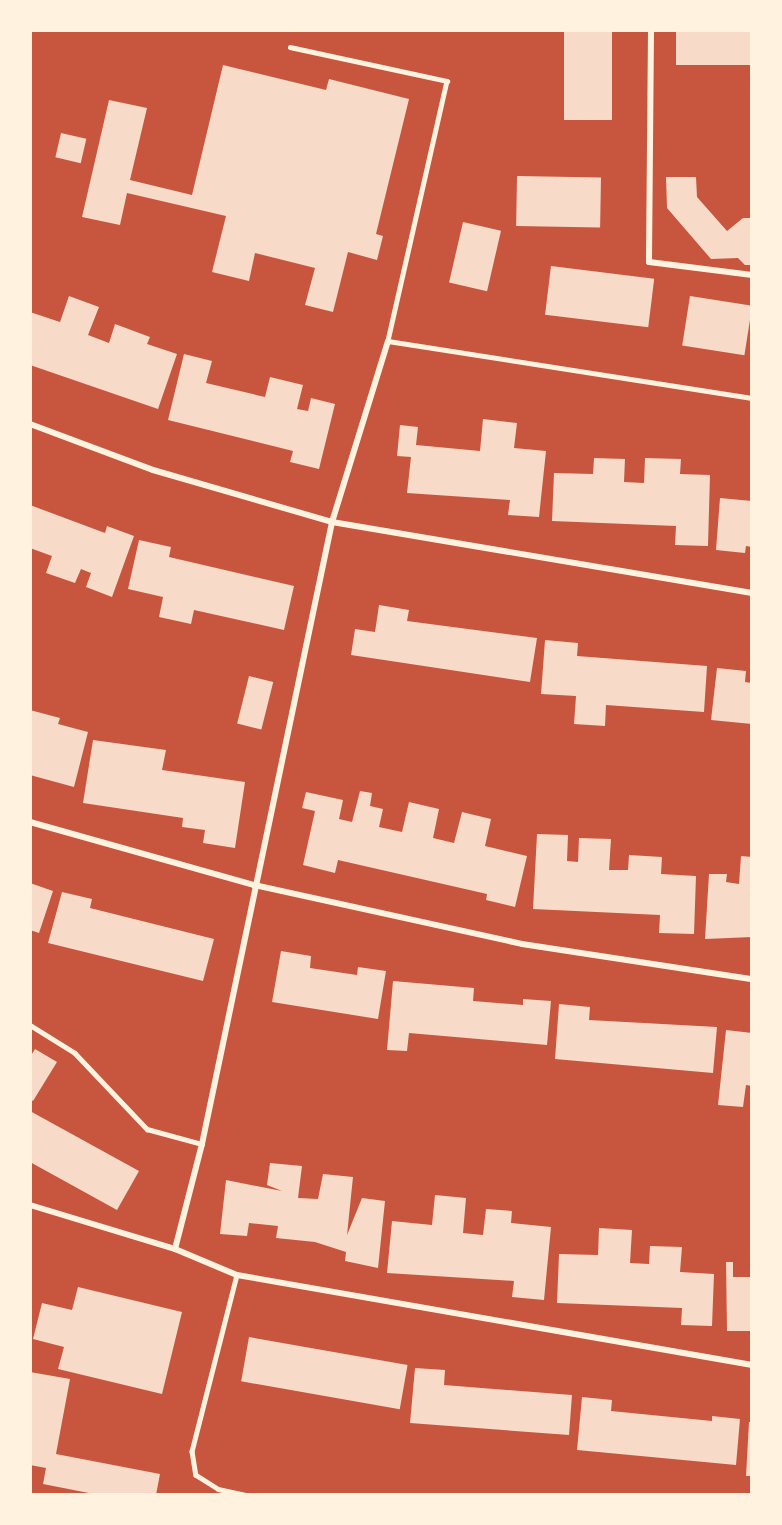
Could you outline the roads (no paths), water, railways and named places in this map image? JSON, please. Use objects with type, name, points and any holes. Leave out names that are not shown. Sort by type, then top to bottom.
[{"type":"street","points":[[651,30],[649,262],[752,274]]},
{"type":"street","points":[[175,1249],[202,1144],[254,885],[332,522],[388,341]]},
{"type":"street","points":[[30,424],[153,470],[332,522],[752,593]]},
{"type":"street","points":[[30,822],[254,885],[522,944],[752,979]]},
{"type":"street","points":[[30,1205],[175,1249],[237,1275],[752,1365]]},
{"type":"lane","points":[[290,47],[447,81],[388,341],[752,398]]},
{"type":"lane","points":[[30,1025],[75,1053],[147,1129],[202,1144]]},
{"type":"lane","points":[[237,1275],[192,1451],[196,1475],[218,1489],[246,1495]]}]
